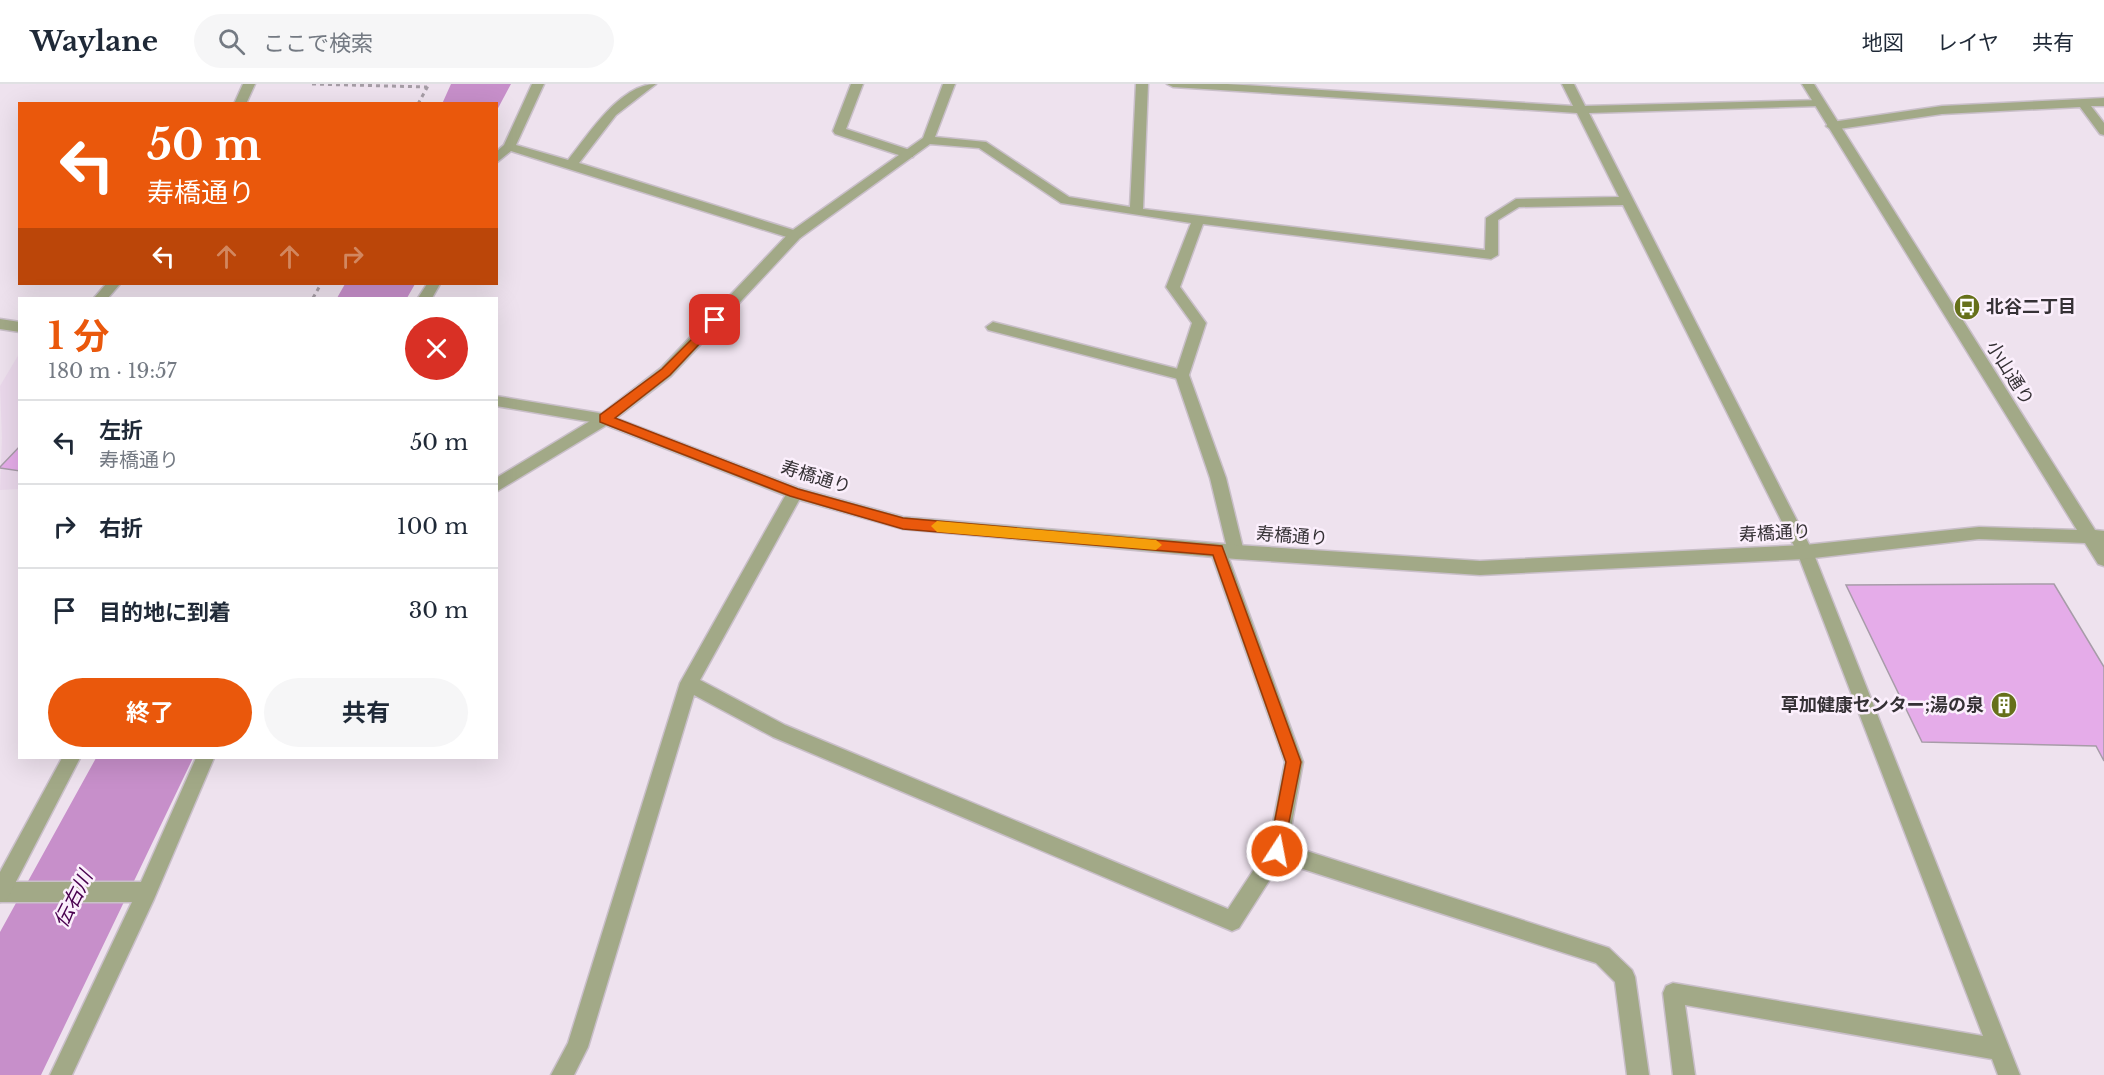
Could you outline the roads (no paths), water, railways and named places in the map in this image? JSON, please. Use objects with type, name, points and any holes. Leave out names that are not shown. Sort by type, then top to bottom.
[{"type":"street","points":[[241,102],[249,84]]},
{"type":"street","points":[[498,157],[510,147],[538,84]]},
{"type":"street","points":[[571,165],[612,112],[650,84]]},
{"type":"street","points":[[857,84],[839,131],[909,154]]},
{"type":"street","points":[[498,485],[605,419],[666,372],[795,235],[928,140],[949,84]]},
{"type":"street","points":[[1136,213],[1142,84]]},
{"type":"street","points":[[1173,84],[1582,110],[1818,102]]},
{"type":"street","points":[[1568,84],[1805,552],[2009,1075]]},
{"type":"street","name":"小山通り","points":[[1808,84],[1832,126],[2097,537],[2104,560]]},
{"type":"street","points":[[1832,126],[1942,110],[2104,102]]},
{"type":"street","points":[[2083,103],[2104,131]]},
{"type":"street","points":[[928,140],[982,145],[1065,200],[1136,213],[1491,255],[1492,218],[1516,203],[1626,201]]},
{"type":"street","points":[[510,147],[795,235]]},
{"type":"street","points":[[689,683],[779,731],[1232,921],[1277,851],[1294,762],[1227,551],[1218,478],[1182,375],[1199,323],[1173,287],[1199,219]]},
{"type":"street","points":[[102,297],[112,285]]},
{"type":"street","points":[[0,324],[18,327]]},
{"type":"street","points":[[993,327],[1182,375]]},
{"type":"street","name":"寿橋通り","points":[[498,401],[605,419],[795,493],[903,523],[1227,551],[1480,568],[1805,552],[1979,533],[2097,537]]},
{"type":"street","points":[[562,1075],[577,1047],[689,683],[795,493]]},
{"type":"street","points":[[70,759],[0,892],[137,893]]},
{"type":"street","points":[[61,1075],[137,893],[204,759]]},
{"type":"street","points":[[1277,851],[1602,955],[1625,976],[1638,1075]]},
{"type":"street","points":[[1684,1075],[1673,993],[1998,1049]]},
{"type":"waterway","name":"伝右川","points":[[473,102],[481,84]]},
{"type":"waterway","name":"伝右川","points":[[373,297],[379,285]]},
{"type":"waterway","name":"伝右川","points":[[0,1041],[145,759]]},
{"type":"place","name":"北谷二丁目","points":[[1967,307]]},
{"type":"place","name":"草加健康センター;湯の泉","points":[[2004,705]]}]
